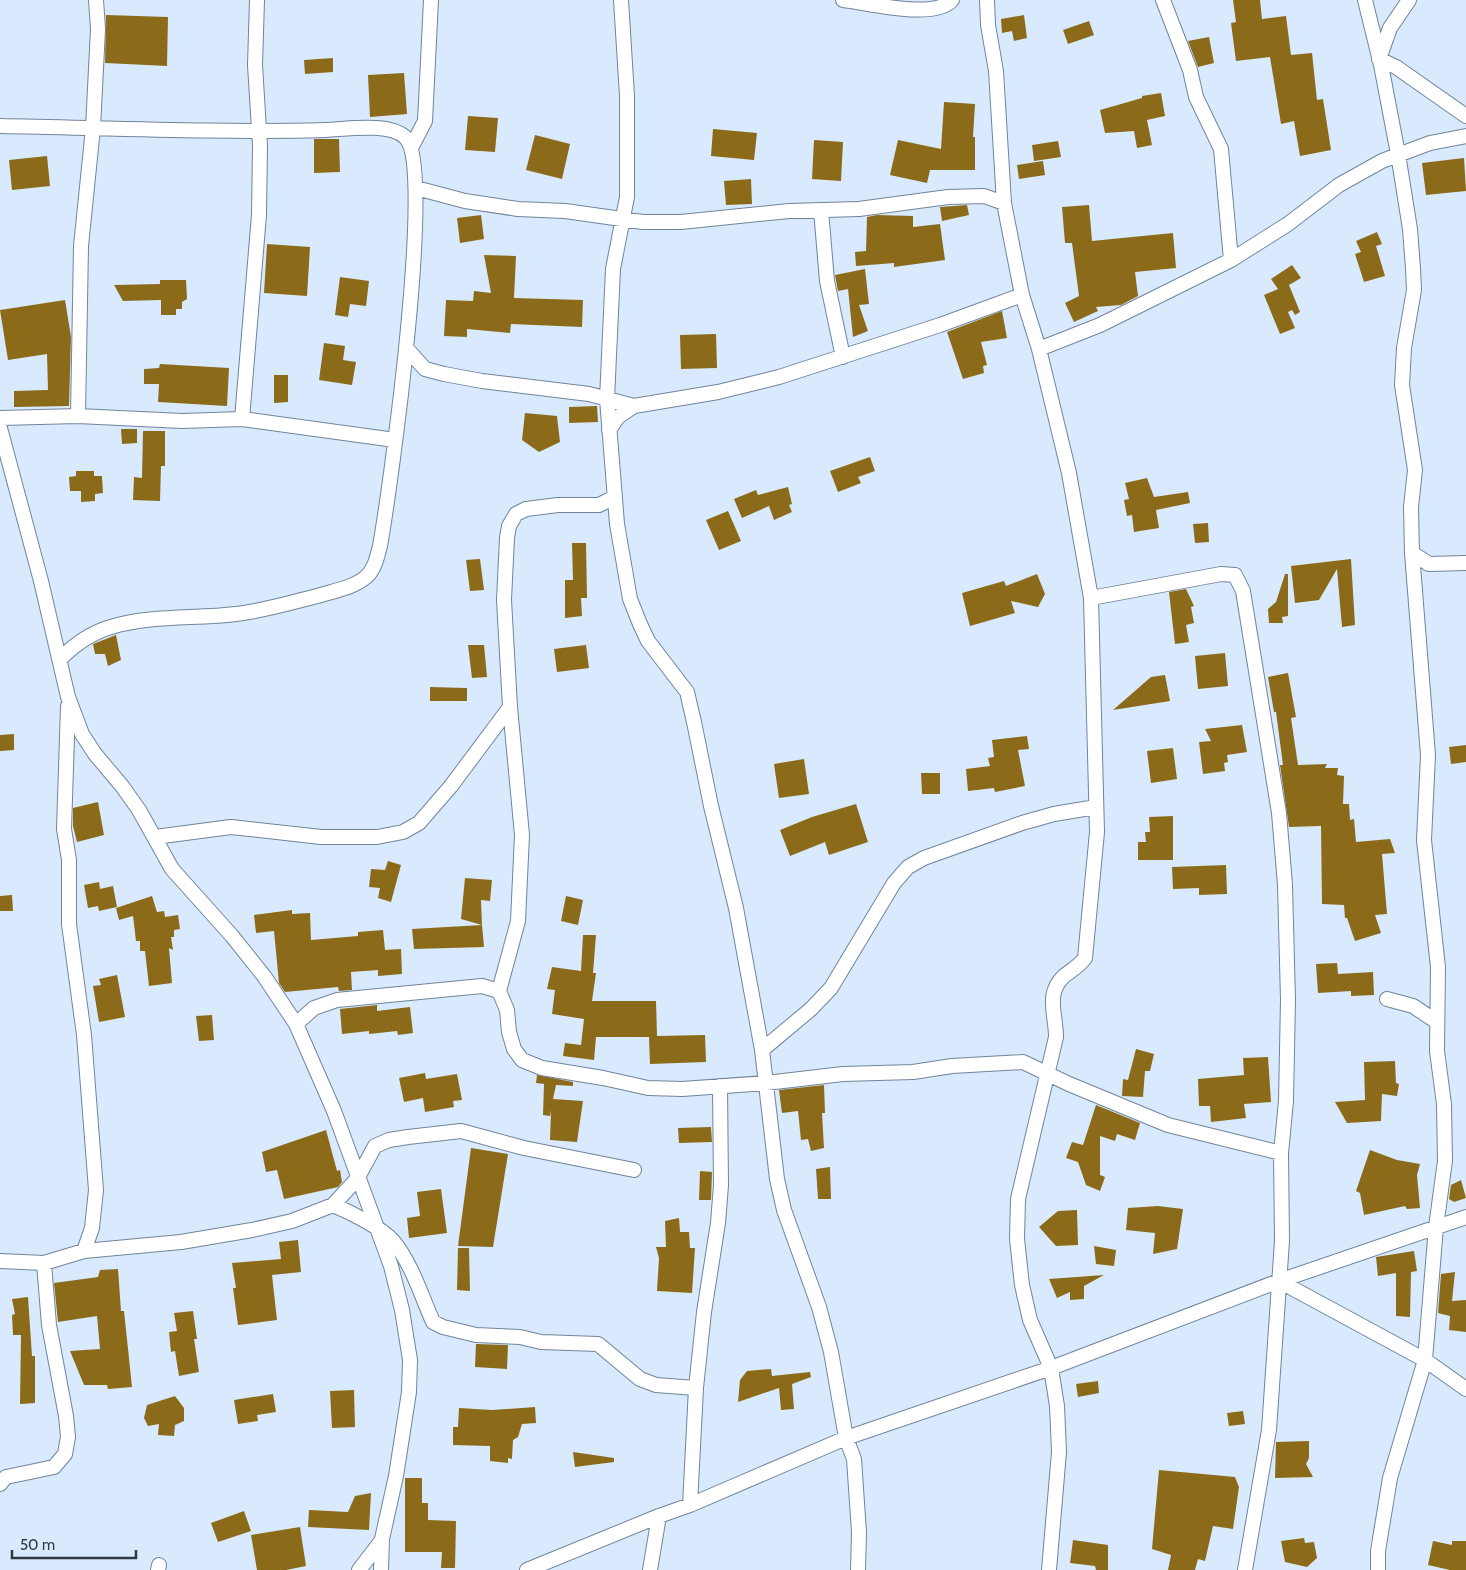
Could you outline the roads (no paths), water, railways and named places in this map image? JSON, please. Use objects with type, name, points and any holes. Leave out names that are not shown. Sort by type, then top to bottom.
[{"type":"street","points":[[78,416],[81,246],[93,128],[98,29],[96,0]]},
{"type":"street","points":[[242,419],[259,215],[255,65],[257,0]]},
{"type":"street","points":[[412,146],[425,121],[431,0]]},
{"type":"street","points":[[622,0],[627,96],[628,187],[626,208],[613,269],[607,399],[615,497],[630,599],[648,641],[686,692],[690,707],[711,806],[736,908],[762,1050],[777,1179],[784,1210],[819,1307],[831,1352],[846,1438],[854,1459],[859,1532],[858,1570]]},
{"type":"street","points":[[843,0],[929,10],[945,7],[952,0]]},
{"type":"street","points":[[987,0],[988,25],[996,71],[1004,203],[1022,295],[1039,350],[1069,473],[1091,598],[1097,832],[1085,958],[1079,967],[1065,976],[1053,989],[1052,1001],[1056,1018],[1056,1037],[1046,1073],[1018,1199],[1018,1239],[1022,1285],[1030,1320],[1051,1368],[1057,1406],[1059,1452],[1049,1570]]},
{"type":"street","points":[[1163,0],[1190,70],[1196,97],[1222,150],[1231,260]]},
{"type":"street","points":[[1365,0],[1398,154],[1410,229],[1414,290],[1404,348],[1402,385],[1415,470],[1410,508],[1412,554],[1428,755],[1424,840],[1438,967],[1437,1022],[1445,1161],[1436,1227],[1425,1360],[1390,1478],[1378,1551],[1378,1570]]},
{"type":"street","points":[[1379,59],[1390,28],[1401,8],[1409,0]]},
{"type":"street","points":[[1379,59],[1396,66],[1466,116]]},
{"type":"street","points":[[0,126],[392,129],[405,136],[412,146],[416,188],[407,349],[387,507],[376,564],[368,576],[356,584],[287,604],[237,614],[136,621],[111,627],[92,634],[75,645],[60,659]]},
{"type":"street","points":[[1039,350],[1100,325],[1231,260],[1288,224],[1339,185],[1382,161],[1430,143],[1466,136]]},
{"type":"street","points":[[416,188],[465,200],[622,220],[681,222],[821,210],[859,209],[963,196],[984,196],[1004,203]]},
{"type":"street","points":[[821,210],[827,281],[843,357]]},
{"type":"street","points":[[407,349],[425,369],[444,374],[482,382],[562,390],[634,406],[718,392],[779,377],[843,357],[1022,295]]},
{"type":"street","points":[[609,430],[618,417],[634,406]]},
{"type":"street","points":[[0,418],[78,416],[135,421],[242,419],[395,440]]},
{"type":"street","points":[[0,428],[60,659],[68,697],[82,734],[95,754],[134,802],[172,869],[232,936],[264,976],[296,1024],[334,1112],[357,1179],[391,1266],[402,1310],[410,1360],[405,1424],[382,1539],[381,1570]]},
{"type":"street","points":[[615,497],[599,505],[558,505],[526,509],[516,514],[509,526],[504,600],[509,657],[510,707],[522,836],[518,921],[499,991],[507,1010],[509,1032],[514,1049],[522,1060],[542,1068],[648,1088],[766,1083],[843,1074],[913,1072],[1023,1062],[1168,1125],[1281,1153]]},
{"type":"street","points":[[1412,554],[1429,564],[1466,563]]},
{"type":"street","points":[[1091,598],[1221,574],[1235,575],[1243,591],[1279,813],[1285,885],[1287,1018],[1286,1101],[1281,1153],[1282,1242],[1269,1430],[1245,1570]]},
{"type":"street","points":[[68,697],[64,829],[70,867],[70,931],[84,1035],[96,1190],[92,1228],[84,1251]]},
{"type":"street","points":[[155,837],[230,828],[321,837],[377,837],[403,832],[419,823],[451,786],[493,733],[510,707]]},
{"type":"street","points":[[762,1050],[811,1009],[831,988],[894,882],[908,867],[924,858],[1022,823],[1054,814],[1096,808]]},
{"type":"street","points":[[296,1024],[314,1008],[337,1000],[482,986],[499,991]]},
{"type":"street","points":[[1387,999],[1414,1006],[1437,1022]]},
{"type":"street","points":[[690,1505],[696,1388],[704,1312],[718,1223],[721,1185],[720,1086]]},
{"type":"street","points":[[0,1261],[44,1263],[84,1251],[181,1242],[292,1221],[334,1205],[357,1179],[374,1146],[389,1140],[408,1136],[461,1132],[524,1148],[634,1170]]},
{"type":"street","points":[[334,1205],[354,1214],[392,1240],[402,1254],[433,1322],[476,1335],[598,1344],[640,1379],[656,1385],[696,1388]]},
{"type":"street","points":[[527,1570],[658,1516],[690,1505],[846,1438],[1051,1368],[1279,1281],[1466,1217]]},
{"type":"street","points":[[0,1484],[6,1477],[54,1467],[65,1454],[68,1437],[66,1416],[49,1325],[44,1263]]},
{"type":"street","points":[[1279,1281],[1425,1360],[1466,1389]]},
{"type":"street","points":[[650,1570],[658,1516]]},
{"type":"street","points":[[359,1570],[382,1539]]}]
